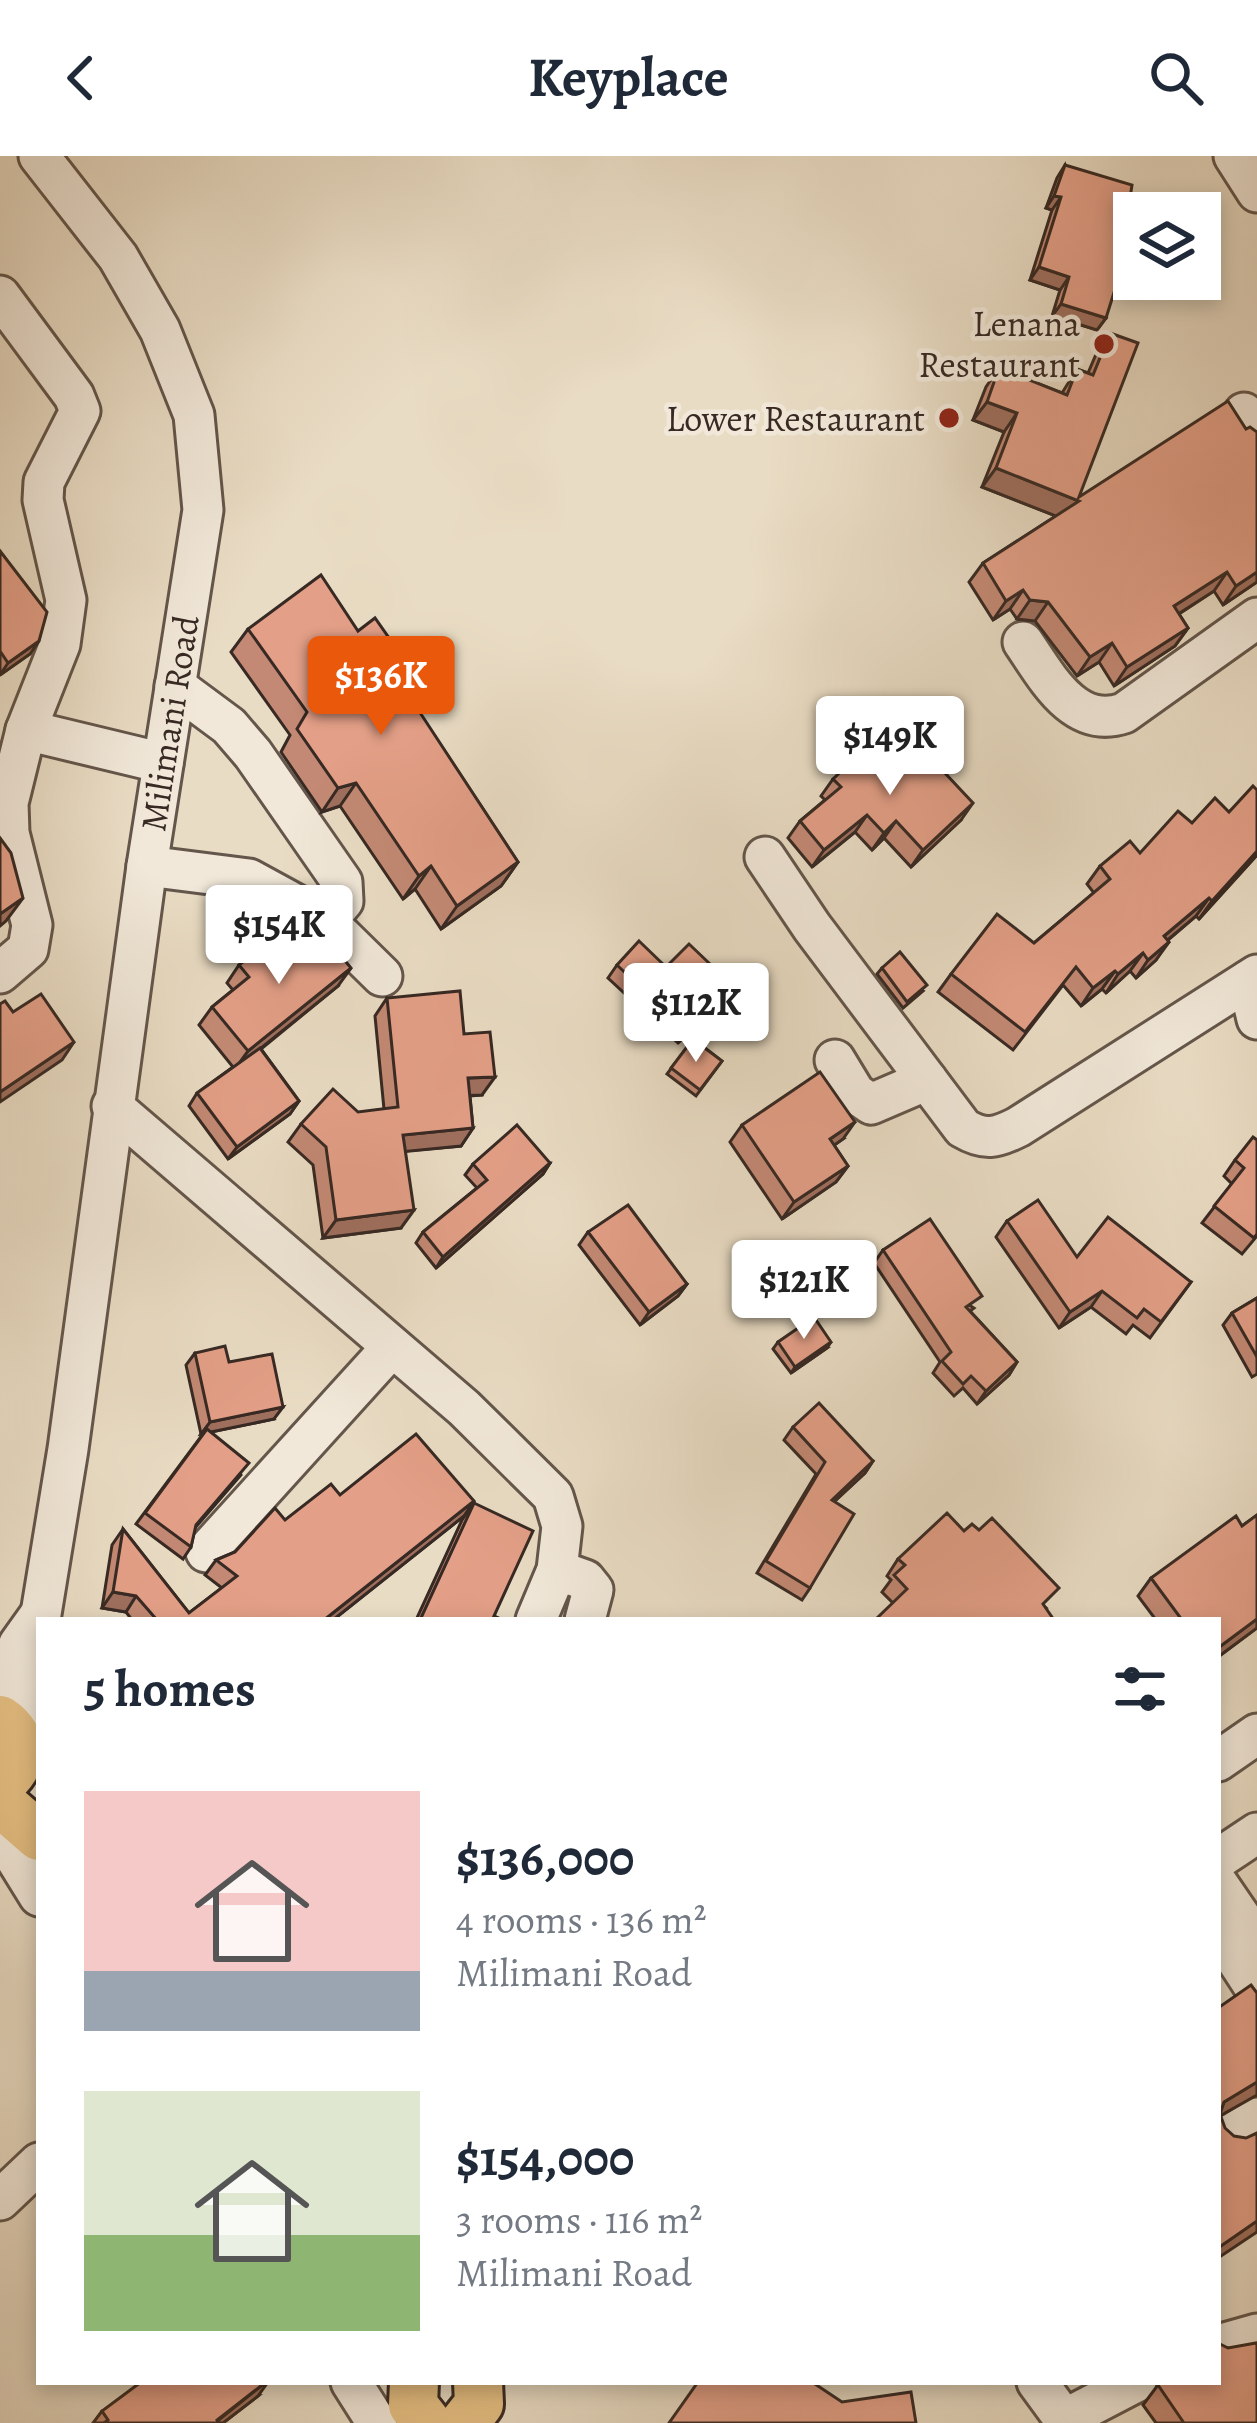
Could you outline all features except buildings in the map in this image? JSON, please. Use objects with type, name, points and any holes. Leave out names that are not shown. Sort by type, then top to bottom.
[{"type":"main road","points":[[0,1802],[36,1833]]},
{"type":"street","name":"Milimani Road","points":[[39,156],[118,257],[160,330],[194,415],[203,510],[40,1617]]},
{"type":"street","points":[[1234,156],[1257,192]]},
{"type":"street","points":[[0,296],[74,396],[80,412],[44,482],[43,500],[66,600],[60,644],[26,730],[8,803],[32,925],[28,950],[0,973]]},
{"type":"street","points":[[1023,642],[1061,696],[1091,716],[1108,718],[1124,713],[1257,618]]},
{"type":"street","points":[[175,686],[241,740],[342,882],[344,901],[326,921]]},
{"type":"street","points":[[26,730],[163,763]]},
{"type":"street","points":[[765,857],[812,928],[963,1128],[980,1138],[997,1137],[1254,992]]},
{"type":"street","points":[[147,866],[249,879],[326,921],[382,976]]},
{"type":"street","points":[[835,1060],[855,1093],[871,1104],[927,1080]]},
{"type":"street","points":[[112,1106],[464,1408],[553,1496],[562,1526],[557,1570],[537,1617]]},
{"type":"street","points":[[206,1552],[392,1347]]},
{"type":"street","points":[[557,1570],[585,1580],[593,1590],[586,1617]]},
{"type":"street","name":"Milimani Road","points":[[0,1687],[19,1644],[36,1623]]},
{"type":"street","points":[[15,1750],[36,1672]]},
{"type":"street","points":[[1221,1759],[1257,1734]]},
{"type":"street","points":[[0,1833],[36,1891]]},
{"type":"street","points":[[1227,1855],[1257,1942]]},
{"type":"street","points":[[1221,1935],[1257,1991]]},
{"type":"street","points":[[0,2200],[36,2166]]},
{"type":"street","points":[[1221,2344],[1257,2334]]},
{"type":"street","points":[[358,2385],[408,2405]]},
{"type":"street","points":[[1039,2385],[1066,2421],[1131,2385]]},
{"type":"place","name":"Lenana Restaurant","points":[[1104,344]]},
{"type":"place","name":"Lower Restaurant","points":[[949,418]]}]
